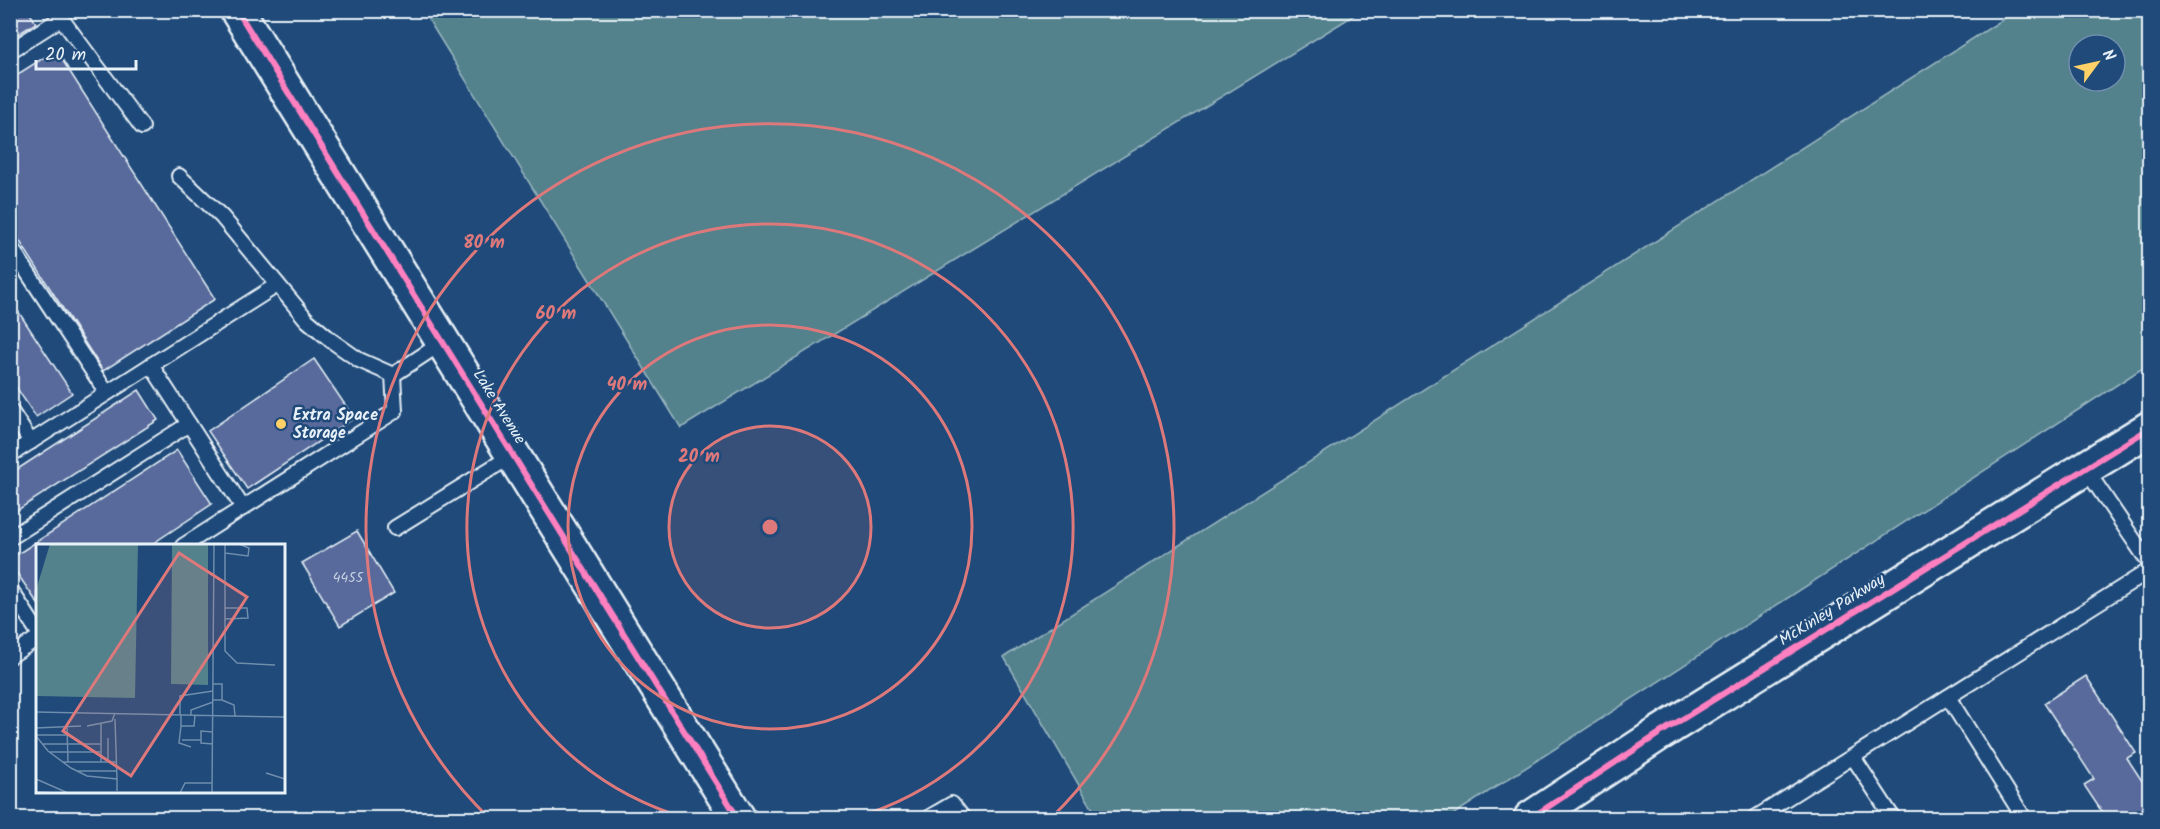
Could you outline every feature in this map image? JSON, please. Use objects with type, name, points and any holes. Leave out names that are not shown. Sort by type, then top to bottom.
[{"type":"street","name":"Lake Avenue","points":[[237,10],[738,819]]},
{"type":"street","name":"McKinley Parkway","points":[[1532,819],[1660,733],[2150,428]]},
{"type":"lane","points":[[10,51],[58,15],[142,127]]},
{"type":"lane","points":[[179,176],[222,217],[307,320],[332,342],[359,360],[393,375]]},
{"type":"lane","points":[[10,246],[107,393]]},
{"type":"lane","points":[[10,455],[277,285]]},
{"type":"lane","points":[[393,375],[443,342]]},
{"type":"lane","points":[[151,365],[243,508]]},
{"type":"lane","points":[[186,544],[395,411],[393,375]]},
{"type":"lane","points":[[10,410],[31,442]]},
{"type":"lane","points":[[10,538],[189,424]]},
{"type":"lane","points":[[395,528],[513,455]]},
{"type":"lane","points":[[2085,468],[2150,564]]},
{"type":"lane","points":[[1755,819],[2150,570]]},
{"type":"lane","points":[[10,590],[36,629]]},
{"type":"lane","points":[[10,656],[36,639]]},
{"type":"lane","points":[[1948,697],[2024,819]]},
{"type":"lane","points":[[1853,757],[1893,819]]},
{"type":"lane","points":[[928,819],[952,804],[963,819]]},
{"type":"green space","points":[[423,11],[1361,11],[681,428]]},
{"type":"green space","points":[[2016,11],[2149,11],[2149,364],[1448,818],[1098,818],[1004,657]]},
{"type":"building","points":[[10,10],[28,10],[36,23],[10,39]]},
{"type":"building","points":[[56,50],[215,299],[103,371],[10,226],[10,79]]},
{"type":"building","points":[[10,299],[72,393],[36,417],[10,378]]},
{"type":"building","name":"Extra Space Storage","points":[[314,359],[354,418],[247,489],[208,431]]},
{"type":"building","points":[[139,390],[158,420],[10,515],[10,474]]},
{"type":"building","points":[[177,450],[212,504],[152,544],[36,544],[36,601],[10,563],[10,559]]},
{"type":"building","points":[[357,531],[394,593],[340,626],[302,563]]},
{"type":"building","points":[[2086,676],[2136,753],[2127,758],[2150,793],[2150,818],[2106,818],[2084,785],[2094,779],[2044,703]]},
{"type":"cycle path","points":[[237,10],[738,818]]},
{"type":"cycle path","points":[[1531,818],[1660,733],[2150,428]]},
{"type":"place","name":"Extra Space Storage","points":[[281,424]]}]
